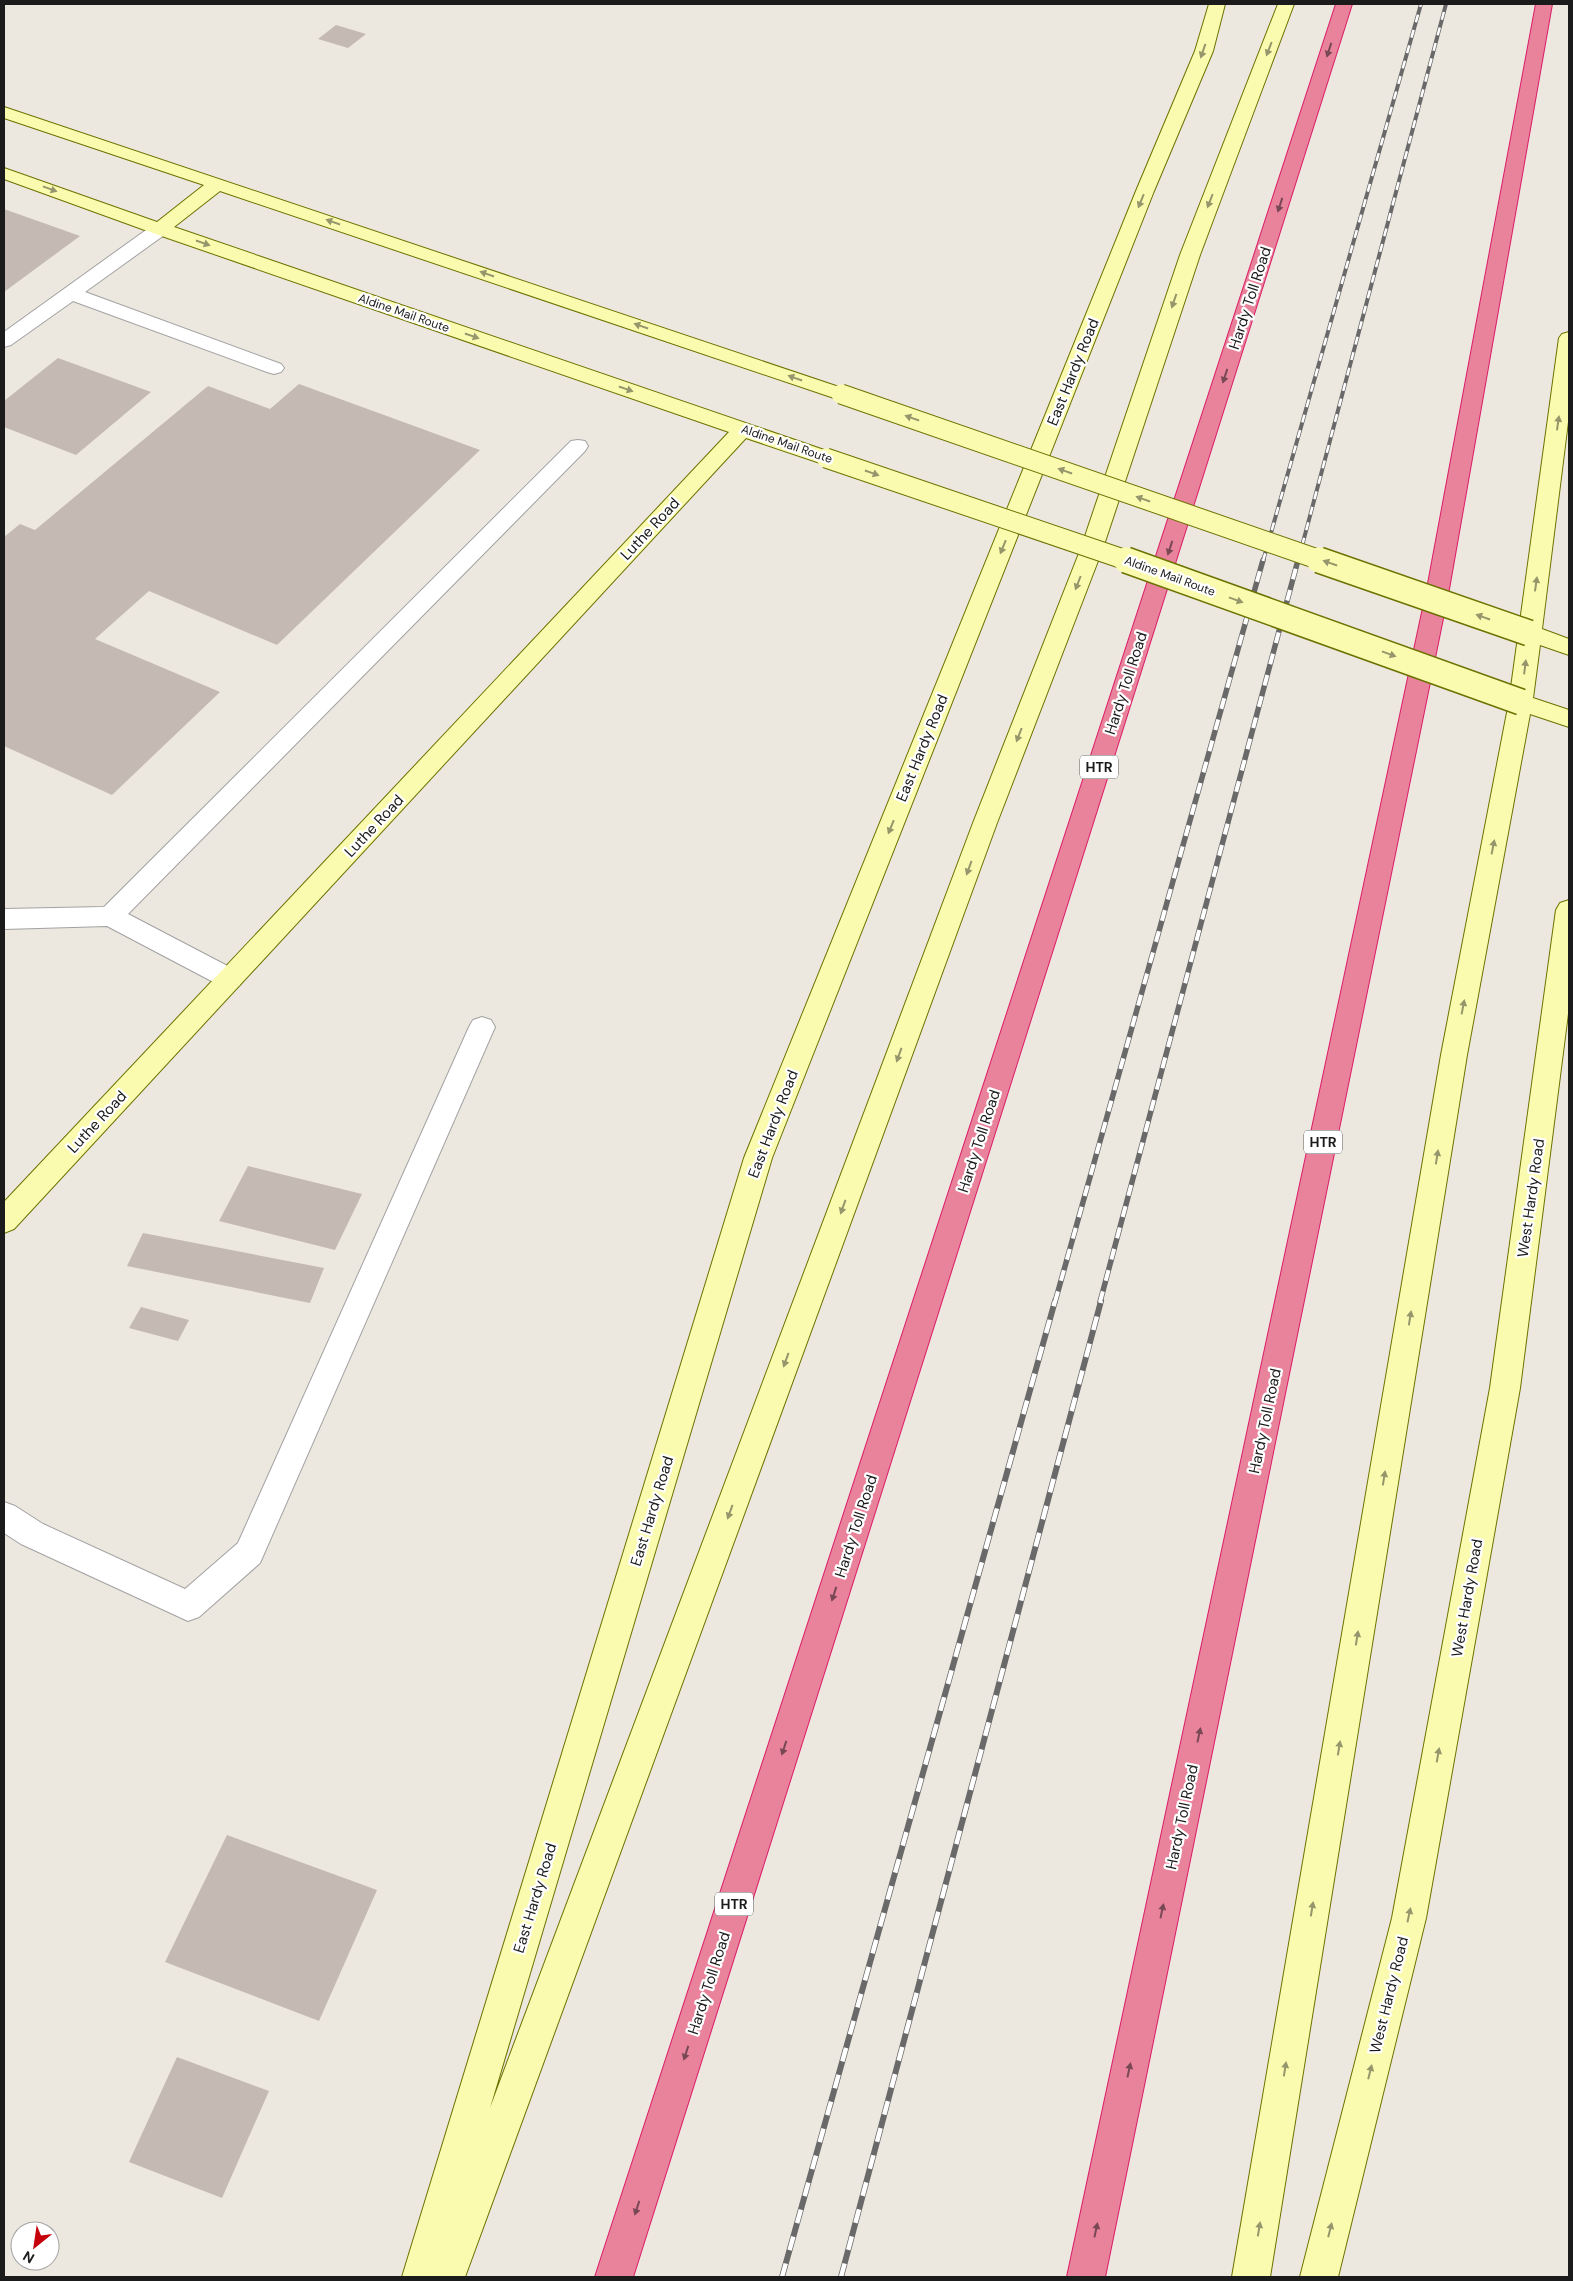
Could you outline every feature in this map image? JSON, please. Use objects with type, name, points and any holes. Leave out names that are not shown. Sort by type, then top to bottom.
[{"type":"highway","name":"Hardy Toll Road","points":[[614,2277],[1344,4]]},
{"type":"highway","name":"Hardy Toll Road","points":[[1086,2277],[1438,589],[1544,4]]},
{"type":"main road","name":"East Hardy Road","points":[[421,2277],[758,1158],[1145,191],[1204,51],[1217,4]]},
{"type":"main road","points":[[446,2277],[985,823],[1092,548],[1190,255],[1286,4]]},
{"type":"main road","points":[[4,112],[841,394],[1569,647]]},
{"type":"main road","name":"Aldine Mail Route","points":[[4,173],[160,229],[1092,548],[1569,720]]},
{"type":"main road","points":[[160,229],[218,183]]},
{"type":"main road","points":[[1251,2277],[1454,1055],[1521,702],[1569,342]]},
{"type":"main road","name":"Luthe Road","points":[[4,1221],[743,429]]},
{"type":"main road","name":"West Hardy Road","points":[[1318,2277],[1411,1908],[1505,1388],[1569,910]]},
{"type":"lane","points":[[4,341],[160,229]]},
{"type":"lane","points":[[70,293],[274,368]]},
{"type":"lane","points":[[110,916],[578,446]]},
{"type":"lane","points":[[4,919],[110,916],[230,979]]},
{"type":"lane","points":[[4,1516],[32,1534],[188,1606],[249,1552],[482,1027]]},
{"type":"building","points":[[336,25],[366,34],[348,48],[318,39]]},
{"type":"building","points":[[4,209],[80,236],[4,292]]},
{"type":"building","points":[[58,358],[151,392],[76,455],[4,427],[4,401]]},
{"type":"building","points":[[299,384],[480,450],[277,645],[149,591],[95,639],[220,692],[112,795],[4,746],[4,537],[20,524],[35,530],[208,386],[270,409]]},
{"type":"building","points":[[248,1166],[362,1194],[335,1250],[219,1221]]},
{"type":"building","points":[[143,1233],[324,1268],[310,1303],[127,1266]]},
{"type":"building","points":[[141,1307],[189,1320],[178,1341],[129,1328]]},
{"type":"building","points":[[227,1835],[377,1890],[319,2021],[165,1962]]},
{"type":"building","points":[[177,2057],[269,2091],[222,2198],[129,2162]]},
{"type":"railway","points":[[1263,561],[1421,4]]},
{"type":"railway","points":[[1298,561],[1446,4]]},
{"type":"railway","points":[[1055,1302],[1263,560]]},
{"type":"railway","points":[[1100,1302],[1298,560]]},
{"type":"railway","points":[[782,2277],[1055,1301]]},
{"type":"railway","points":[[841,2277],[1101,1301]]}]
